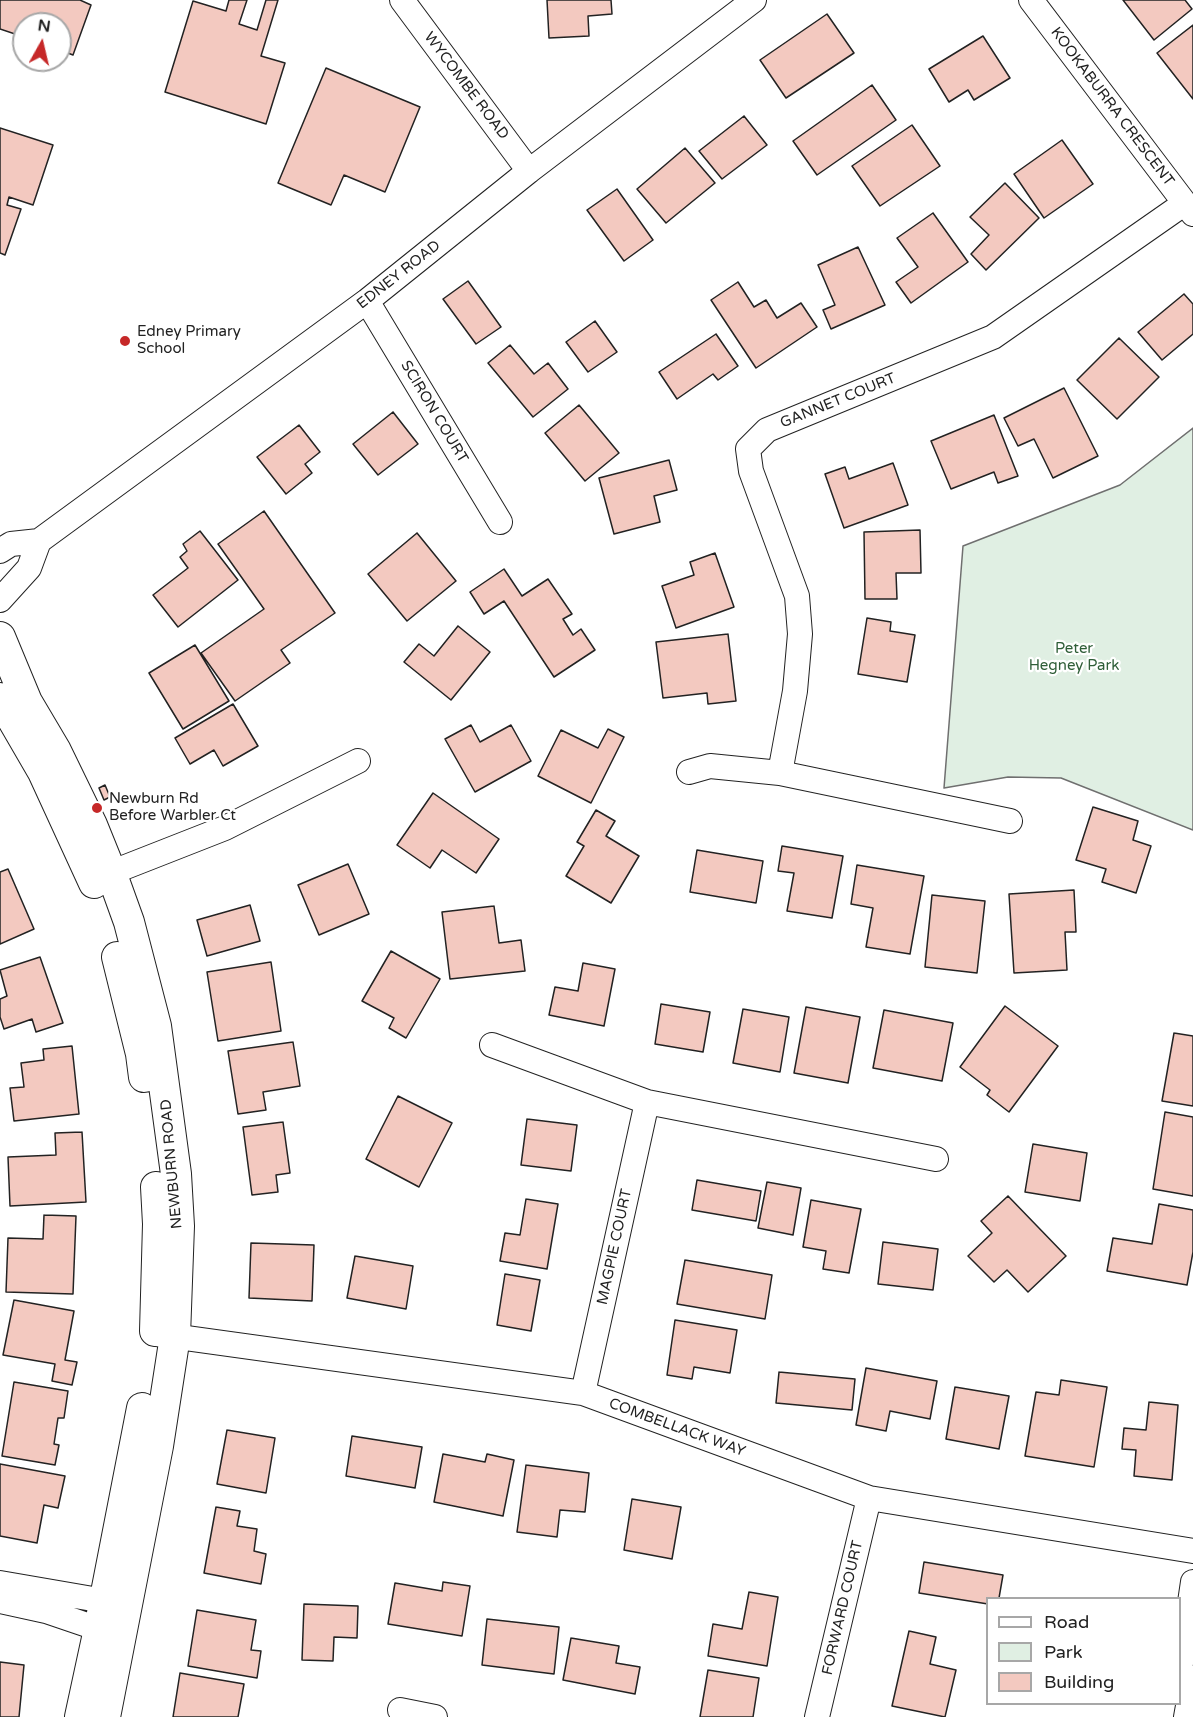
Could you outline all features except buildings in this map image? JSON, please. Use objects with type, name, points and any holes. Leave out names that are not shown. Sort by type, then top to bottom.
[{"type":"street","name":"WYCOMBE ROAD","points":[[402,0],[530,171]]},
{"type":"street","name":"EDNEY ROAD","points":[[0,551],[11,544],[39,541],[367,301],[530,171],[754,0]]},
{"type":"street","name":"KOOKABURRA CRESCENT","points":[[1031,0],[1189,208]]},
{"type":"street","name":"GANNET COURT","points":[[780,772],[795,691],[800,634],[797,596],[751,471],[748,449],[767,430],[993,337],[1189,208]]},
{"type":"street","name":"SCIRON COURT","points":[[367,301],[500,522]]},
{"type":"street","points":[[0,600],[29,568],[39,541]]},
{"type":"street","name":"NEWBURN ROAD","points":[[0,637],[27,702],[56,752],[92,825],[110,928],[141,1054],[155,1170],[165,1335],[136,1444],[114,1617],[105,1717]]},
{"type":"street","name":"NEWBURN ROAD","points":[[0,698],[102,876]]},
{"type":"street","points":[[102,876],[225,828],[358,761]]},
{"type":"street","points":[[689,772],[710,766],[780,772],[1010,821]]},
{"type":"street","points":[[492,1045],[647,1101],[936,1159]]},
{"type":"street","name":"MAGPIE COURT","points":[[583,1393],[647,1101]]},
{"type":"street","name":"COMBELLACK WAY","points":[[165,1335],[583,1393],[869,1498],[1193,1551]]},
{"type":"street","name":"FORWARD COURT","points":[[817,1717],[869,1498]]},
{"type":"street","points":[[1181,1657],[1193,1582]]},
{"type":"street","points":[[0,1583],[114,1617]]},
{"type":"street","points":[[0,1601],[46,1611],[114,1617]]},
{"type":"street","name":"NEWBURN ROAD","points":[[80,1717],[114,1617]]},
{"type":"street","points":[[1186,1717],[1193,1678]]},
{"type":"street","points":[[400,1710],[435,1717]]},
{"type":"green space","name":"Peter Hegney Park","points":[[1193,428],[1193,830],[1061,778],[1008,777],[944,788],[963,546],[1120,485]]},
{"type":"place","name":"Edney Primary School","points":[[125,341]]},
{"type":"place","name":"Newburn Rd Before Warbler Ct","points":[[97,808]]}]
